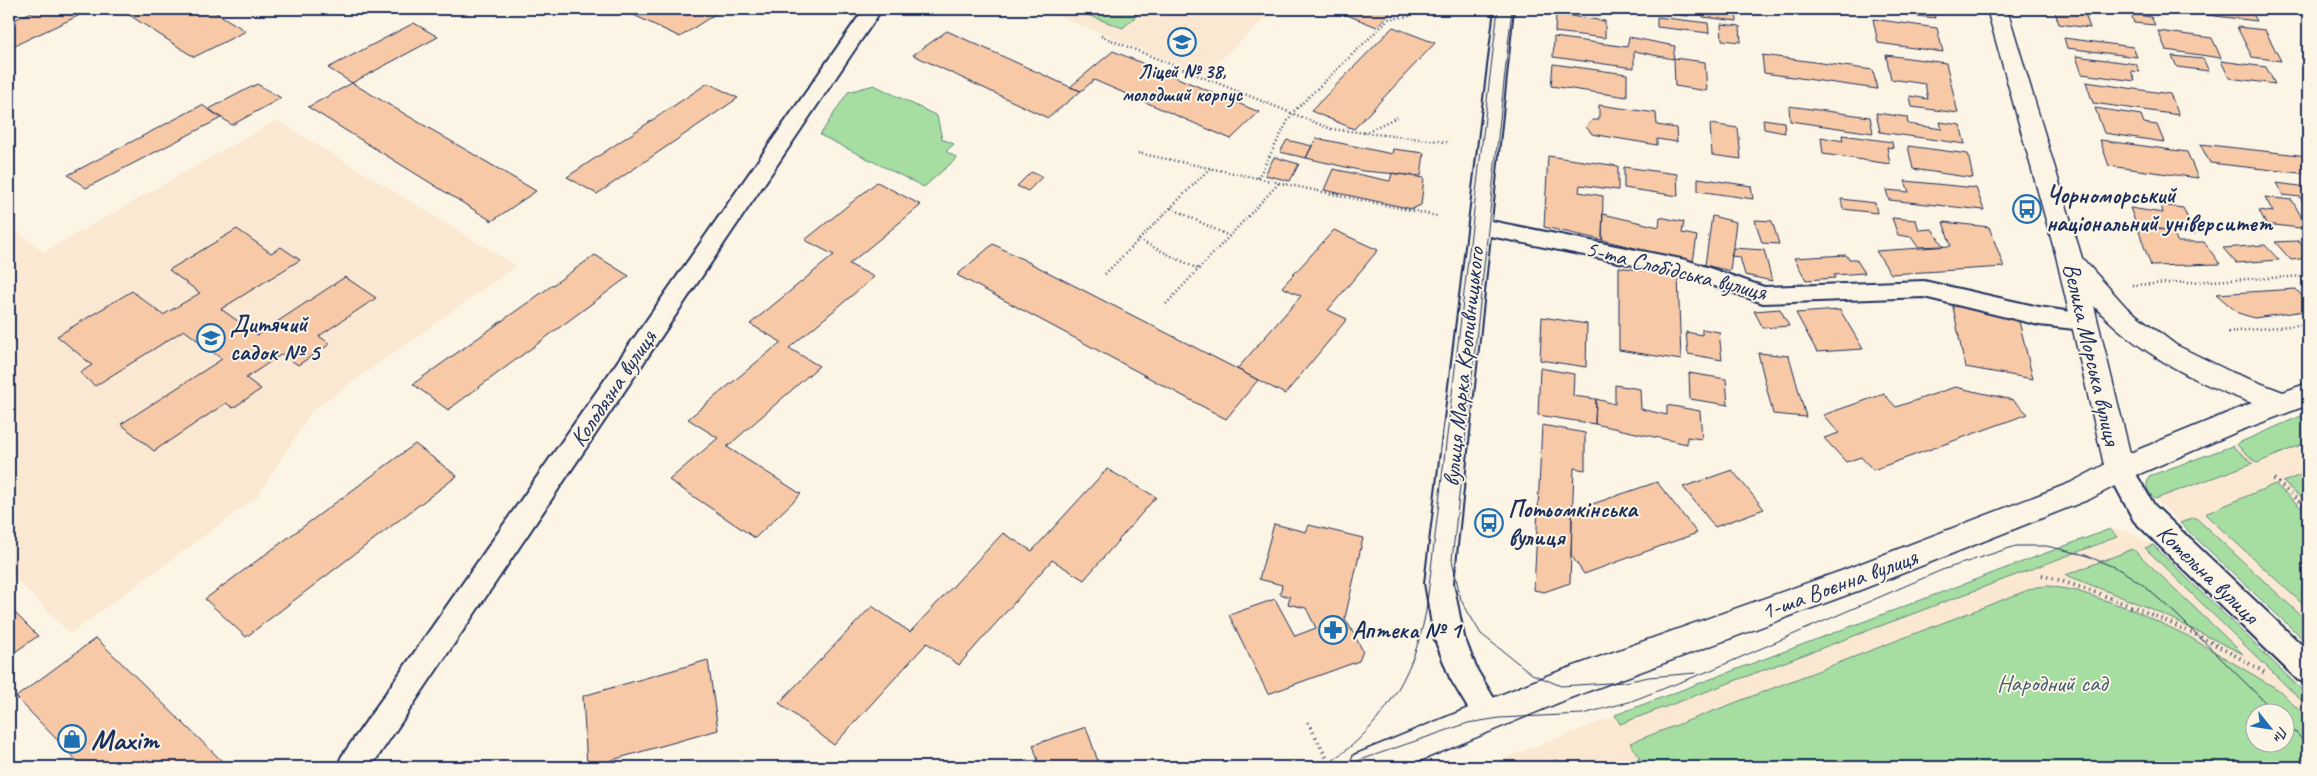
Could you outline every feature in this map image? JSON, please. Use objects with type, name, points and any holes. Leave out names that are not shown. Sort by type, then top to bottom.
[{"type":"street","name":"Колодязна вулиця","points":[[353,767],[873,9]]},
{"type":"street","name":"вулиця Марка Кропивницького","points":[[1489,715],[1465,678],[1449,637],[1439,582],[1504,9]]},
{"type":"street","name":"Велика Морська вулиця","points":[[1997,9],[2069,256],[2120,470]]},
{"type":"street","name":"5-та Слобідська вулиця","points":[[1478,226],[1686,268],[1763,295],[1924,290],[2039,316],[2083,321]]},
{"type":"street","points":[[2069,256],[2101,299],[2121,319],[2146,339],[2214,377],[2282,403]]},
{"type":"street","name":"1-ша Воєнна вулиця","points":[[1366,767],[1561,686],[1852,580],[2080,492],[2120,470],[2229,423],[2308,394]]},
{"type":"street","name":"Котельна вулиця","points":[[2120,470],[2144,513],[2308,670]]},
{"type":"path","points":[[1258,178],[1292,114],[1389,19],[1410,16]]},
{"type":"path","points":[[1101,36],[1331,129],[1447,142]]},
{"type":"path","points":[[1364,133],[1397,117]]},
{"type":"path","points":[[1138,153],[1437,216]]},
{"type":"path","points":[[1105,274],[1210,168]]},
{"type":"path","points":[[1166,304],[1279,182]]},
{"type":"path","points":[[1171,208],[1230,236]]},
{"type":"path","points":[[1139,240],[1198,269]]},
{"type":"path","points":[[2132,285],[2308,276]]},
{"type":"path","points":[[2228,332],[2308,324]]},
{"type":"path","points":[[2274,479],[2308,510]]},
{"type":"path","points":[[2042,575],[2090,589],[2130,604],[2229,650],[2271,677]]},
{"type":"path","points":[[1308,722],[1331,767]]},
{"type":"path","points":[[1555,760],[1559,767]]},
{"type":"shaded area","name":"Ліцей № 38, молодший корпус","points":[[1042,9],[1276,9],[1204,75]]},
{"type":"shaded area","name":"Дитячий садок № 5","points":[[277,120],[516,266],[312,411],[257,497],[70,634],[9,572],[9,225],[44,252]]},
{"type":"shaded area","points":[[2308,413],[2308,644],[2150,494],[2146,487],[2149,476],[2236,444]]},
{"type":"shaded area","name":"Народний сад","points":[[2110,529],[2126,531],[2153,545],[2308,696],[2308,767],[1481,767]]},
{"type":"green space","points":[[1071,9],[1144,9],[1123,28]]},
{"type":"green space","points":[[874,85],[937,116],[942,139],[954,144],[946,151],[957,158],[924,187],[820,135],[848,92]]},
{"type":"green space","points":[[2308,413],[2308,442],[2257,463],[2236,444]]},
{"type":"green space","points":[[2232,446],[2253,463],[2155,499],[2150,494],[2147,486],[2149,476]]},
{"type":"green space","points":[[2308,472],[2308,494],[2300,497],[2283,482]]},
{"type":"green space","points":[[2275,484],[2308,514],[2308,609],[2205,514]]},
{"type":"green space","points":[[2195,517],[2308,622],[2308,644],[2180,523]]},
{"type":"green space","points":[[2110,529],[2117,537],[1620,724],[1615,715]]},
{"type":"green space","points":[[2153,545],[2308,696],[2308,707],[2145,548]]},
{"type":"green space","points":[[2133,549],[2243,654],[2154,610],[2066,575]]},
{"type":"green space","name":"Народний сад","points":[[2049,586],[2077,591],[2131,609],[2186,635],[2279,690],[2293,704],[2244,704],[2244,754],[2294,754],[2294,705],[2308,719],[2308,767],[1617,767],[1640,758],[1630,743],[2036,587]]},
{"type":"building","points":[[39,9],[93,9],[9,48],[9,22]]},
{"type":"building","points":[[120,9],[210,9],[246,31],[194,57]]},
{"type":"building","points":[[621,9],[703,9],[715,14],[680,37]]},
{"type":"building","points":[[1332,9],[1394,9],[1377,27]]},
{"type":"building","points":[[1655,9],[1688,9],[1688,16],[1655,12]]},
{"type":"building","points":[[1702,9],[1736,10],[1737,21],[1703,17]]},
{"type":"building","points":[[1891,9],[1933,9],[1935,18],[1891,13]]},
{"type":"building","points":[[2054,9],[2096,9],[2098,16],[2085,14],[2090,28],[2059,24]]},
{"type":"building","points":[[2145,9],[2181,9],[2184,14]]},
{"type":"building","points":[[2204,9],[2250,9],[2257,21],[2207,15]]},
{"type":"building","points":[[1556,14],[1605,21],[1605,38],[1555,32]]},
{"type":"building","points":[[2131,14],[2151,17],[2155,25],[2134,23]]},
{"type":"building","points":[[1657,17],[1708,23],[1709,33],[1657,27]]},
{"type":"building","points":[[1873,19],[1937,28],[1943,52],[1878,43]]},
{"type":"building","points":[[414,23],[438,37],[352,83],[328,68]]},
{"type":"building","points":[[1721,24],[1740,26],[1741,42],[1722,40]]},
{"type":"building","points":[[1393,27],[1435,43],[1354,129],[1311,111]]},
{"type":"building","points":[[2237,27],[2265,30],[2281,61],[2252,57]]},
{"type":"building","points":[[947,31],[1081,91],[1048,118],[913,55]]},
{"type":"building","points":[[2158,31],[2212,38],[2221,58],[2166,50]]},
{"type":"building","points":[[1554,37],[1627,47],[1629,37],[1675,46],[1673,59],[1634,51],[1634,68],[1553,57]]},
{"type":"building","points":[[2064,38],[2133,47],[2137,57],[2067,48]]},
{"type":"building","points":[[1113,51],[1259,112],[1231,139],[1094,80],[1081,91],[1070,87]]},
{"type":"building","points":[[1762,55],[1873,70],[1877,89],[1764,73]]},
{"type":"building","points":[[1886,55],[1946,63],[1958,113],[1912,107],[1910,96],[1928,99],[1925,84],[1891,79]]},
{"type":"building","points":[[2076,56],[2136,64],[2140,72],[2131,71],[2135,81],[2082,74]]},
{"type":"building","points":[[2172,56],[2203,59],[2209,71],[2177,67]]},
{"type":"building","points":[[1674,58],[1705,62],[1707,91],[1675,86]]},
{"type":"building","points":[[2221,61],[2266,67],[2275,84],[2229,78]]},
{"type":"building","points":[[1553,64],[1627,74],[1627,97],[1551,86]]},
{"type":"building","points":[[2086,82],[2170,94],[2179,115],[2093,103]]},
{"type":"building","points":[[352,83],[536,191],[492,221],[308,107]]},
{"type":"building","points":[[708,83],[738,98],[597,194],[567,177]]},
{"type":"building","points":[[257,84],[281,98],[232,125],[209,109]]},
{"type":"building","points":[[202,105],[221,118],[86,188],[68,175]]},
{"type":"building","points":[[1599,105],[1656,113],[1657,125],[1676,128],[1677,142],[1657,139],[1657,145],[1592,134],[1586,127],[1592,120],[1599,120]]},
{"type":"building","points":[[1789,106],[1870,117],[1873,133],[1790,121]]},
{"type":"building","points":[[2095,108],[2141,115],[2144,123],[2157,125],[2164,142],[2104,133]]},
{"type":"building","points":[[1876,113],[1907,117],[1908,124],[1942,129],[1940,122],[1960,125],[1965,144],[1880,132]]},
{"type":"building","points":[[1763,119],[1784,122],[1785,133],[1764,129]]},
{"type":"building","points":[[1710,124],[1738,128],[1741,159],[1712,155]]},
{"type":"building","points":[[1842,135],[1892,142],[1893,148],[1887,147],[1890,164],[1823,154],[1821,137],[1843,141]]},
{"type":"building","points":[[1316,138],[1392,154],[1393,149],[1424,153],[1421,176],[1363,171],[1306,158]]},
{"type":"building","points":[[1287,140],[1312,146],[1306,158],[1280,152]]},
{"type":"building","points":[[2100,140],[2187,152],[2198,178],[2109,166]]},
{"type":"building","points":[[2200,144],[2308,156],[2308,174],[2210,163]]},
{"type":"building","points":[[1908,146],[1968,154],[1973,178],[1913,169]]},
{"type":"building","points":[[1548,156],[1618,166],[1618,190],[1580,185],[1579,192],[1603,196],[1602,240],[1544,227]]},
{"type":"building","points":[[1274,157],[1299,164],[1290,181],[1265,175]]},
{"type":"building","points":[[1624,167],[1677,174],[1678,196],[1624,188]]},
{"type":"building","points":[[1333,169],[1390,181],[1392,173],[1424,178],[1421,205],[1412,209],[1324,190]]},
{"type":"building","points":[[1031,172],[1042,177],[1028,191],[1017,186]]},
{"type":"building","points":[[1698,178],[1751,186],[1753,199],[1698,191]]},
{"type":"building","points":[[1905,181],[1976,188],[1984,210],[1889,200],[1886,190],[1909,192]]},
{"type":"building","points":[[877,182],[921,205],[849,264],[874,277],[789,348],[819,366],[727,447],[801,494],[755,538],[669,480],[718,438],[688,419],[781,342],[750,324],[834,255],[805,240]]},
{"type":"building","points":[[2276,183],[2308,187],[2308,211],[2300,197],[2283,195]]},
{"type":"building","points":[[2265,197],[2292,200],[2308,229],[2266,224],[2259,210],[2273,212]]},
{"type":"building","points":[[1841,199],[1875,203],[1877,213],[1843,209]]},
{"type":"building","points":[[2161,205],[2183,208],[2195,234],[2137,226],[2130,208],[2163,213]]},
{"type":"building","points":[[1603,214],[1659,227],[1660,217],[1684,222],[1682,233],[1697,236],[1693,262],[1602,240]]},
{"type":"building","points":[[1712,216],[1736,222],[1730,271],[1705,265]]},
{"type":"building","points":[[1892,218],[1916,220],[1919,230],[1932,229],[1943,246],[1918,247],[1911,237],[1898,235]]},
{"type":"building","points":[[1755,220],[1772,221],[1779,244],[1762,243]]},
{"type":"building","points":[[1943,222],[1989,227],[2004,267],[1891,274],[1876,251],[1951,246]]},
{"type":"building","points":[[2137,226],[2171,231],[2178,242],[2204,242],[2220,264],[2151,266]]},
{"type":"building","points":[[237,229],[271,253],[281,247],[300,260],[221,309],[257,335],[345,277],[376,298],[319,336],[330,344],[298,365],[282,354],[246,378],[261,389],[233,408],[226,403],[154,451],[121,424],[222,359],[184,330],[95,386],[80,373],[92,365],[57,336],[132,291],[163,315],[200,293],[169,270]]},
{"type":"building","points":[[1334,230],[1378,250],[1328,310],[1347,319],[1285,394],[1237,369],[1301,296],[1282,287]]},
{"type":"building","points":[[2298,241],[2308,252],[2308,258],[2291,260],[2275,242]]},
{"type":"building","points":[[993,244],[1258,380],[1226,419],[957,275]]},
{"type":"building","points":[[2265,245],[2279,260],[2236,263],[2223,248]]},
{"type":"building","points":[[1733,248],[1764,250],[1772,281],[1745,275],[1740,257],[1731,256]]},
{"type":"building","points":[[595,255],[629,276],[448,410],[413,384]]},
{"type":"building","points":[[1846,255],[1849,259],[1856,259],[1865,273],[1834,275],[1835,278],[1806,280],[1794,258]]},
{"type":"building","points":[[1619,267],[1678,276],[1681,360],[1619,350]]},
{"type":"building","points":[[2296,289],[2308,303],[2308,308],[2305,311],[2254,318],[2238,313],[2216,294]]},
{"type":"building","points":[[1952,302],[2017,313],[2033,379],[1965,367]]},
{"type":"building","points":[[1780,309],[1789,326],[1763,328],[1754,311]]},
{"type":"building","points":[[1840,310],[1863,349],[1817,352],[1796,313]]},
{"type":"building","points":[[1542,317],[1587,324],[1586,367],[1540,360]]},
{"type":"building","points":[[1702,329],[1719,332],[1722,360],[1688,354],[1686,332],[1702,335]]},
{"type":"building","points":[[1758,353],[1789,356],[1806,417],[1773,414]]},
{"type":"building","points":[[1540,368],[1574,374],[1573,396],[1596,399],[1595,424],[1538,415]]},
{"type":"building","points":[[1689,373],[1726,379],[1728,405],[1690,399]]},
{"type":"building","points":[[1615,385],[1640,389],[1641,409],[1667,415],[1667,405],[1700,411],[1702,439],[1687,437],[1687,444],[1595,424],[1596,399],[1615,404]]},
{"type":"building","points":[[1955,387],[2013,400],[2028,414],[1873,470],[1861,457],[1846,462],[1824,438],[1839,433],[1823,415],[1884,394],[1896,407]]},
{"type":"building","points":[[1542,425],[1585,433],[1585,470],[1574,468],[1570,583],[1544,592],[1534,590]]},
{"type":"building","points":[[415,444],[457,476],[246,637],[205,599]]},
{"type":"building","points":[[1107,469],[1156,497],[1084,580],[1052,560],[959,665],[927,643],[834,745],[779,703],[872,606],[910,632],[1003,533],[1032,551]]},
{"type":"building","points":[[1732,470],[1764,509],[1715,527],[1683,487]]},
{"type":"building","points":[[1657,482],[1697,533],[1584,574],[1571,555],[1572,511]]},
{"type":"building","points":[[1274,524],[1306,532],[1309,525],[1363,538],[1345,618],[1363,651],[1359,661],[1268,694],[1229,615],[1275,599],[1295,636],[1316,628],[1306,608],[1288,604],[1290,597],[1280,594],[1282,585],[1259,579]]},
{"type":"building","points":[[9,607],[38,636],[9,656]]},
{"type":"building","points":[[96,638],[228,767],[83,767],[16,697]]},
{"type":"building","points":[[708,660],[718,730],[587,767],[583,696]]},
{"type":"building","points":[[1086,727],[1100,767],[1040,767],[1033,745]]},
{"type":"tram line","points":[[1323,767],[1361,737],[1391,700],[1413,658],[1426,611],[1498,9]]},
{"type":"tram line","points":[[1512,9],[1452,560],[1461,600],[1481,634],[1532,674],[1561,686],[1625,682],[1649,677],[1696,673]]},
{"type":"tram line","points":[[1340,767],[1468,723],[1499,718],[1583,714],[1629,702],[1709,671],[1942,570],[2016,546],[2046,546],[2060,549],[2085,555],[2121,570],[2143,585],[2175,613],[2267,704]]},
{"type":"tram line","points":[[2294,731],[2308,745]]},
{"type":"place","name":"Ліцей № 38, молодший корпус","points":[[1182,42]]},
{"type":"place","name":"Чорноморський національний університет","points":[[2027,209]]},
{"type":"place","name":"Дитячий садок № 5","points":[[211,338]]},
{"type":"place","name":"Потьомкінська вулиця","points":[[1489,523]]},
{"type":"place","name":"Аптека № 1","points":[[1333,630]]},
{"type":"place","name":"Maxim","points":[[72,739]]}]
